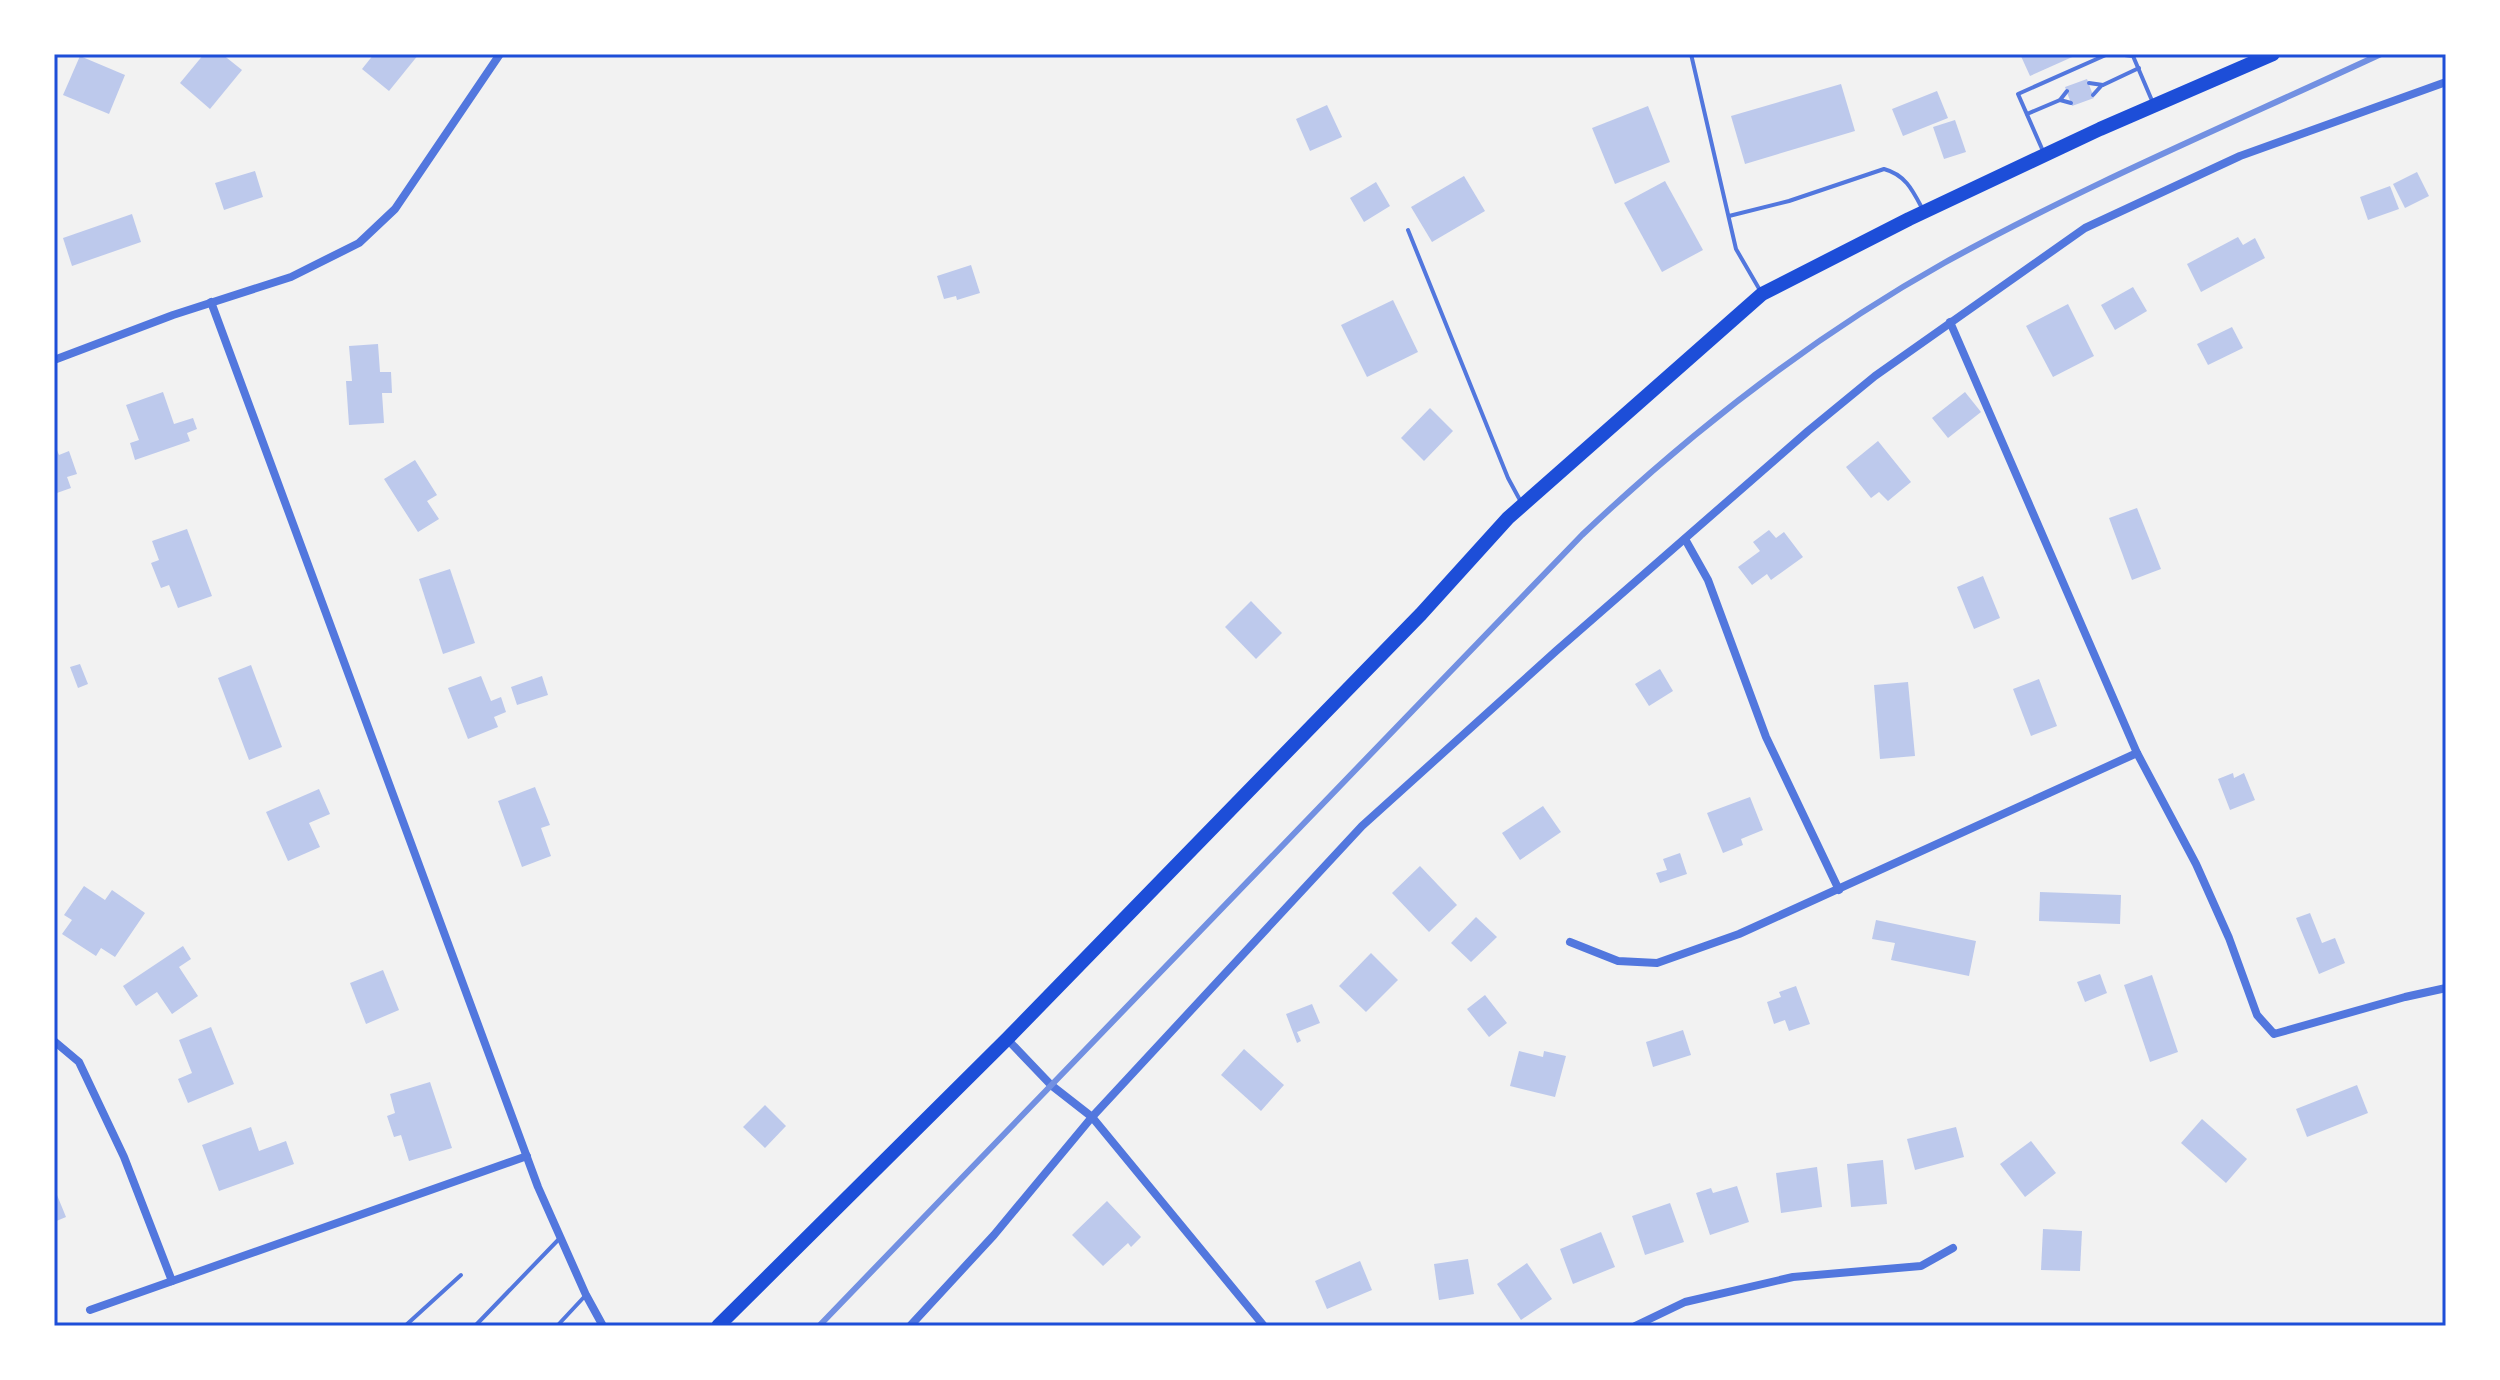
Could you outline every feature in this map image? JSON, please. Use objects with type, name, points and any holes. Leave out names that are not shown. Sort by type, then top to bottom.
[{"type":"main road","points":[[718,1326],[1007,1039],[1421,614],[1522,505],[1762,294],[1924,212],[2273,54]]},
{"type":"street","points":[[54,360],[211,302],[291,277],[359,243],[395,209],[500,54]]},
{"type":"street","points":[[910,1326],[994,1235],[1092,1117],[1362,826],[1556,651],[1875,376],[2085,228],[2240,156],[2446,82]]},
{"type":"street","points":[[211,302],[538,1187],[603,1326]]},
{"type":"street","points":[[1950,322],[2137,753],[2196,864],[2229,938],[2257,1015],[2274,1034],[2446,988]]},
{"type":"street","points":[[1685,539],[1708,580],[1766,737],[1839,890]]},
{"type":"street","points":[[1570,942],[1618,961],[1657,963],[1739,934],[2137,753]]},
{"type":"street","points":[[1007,1039],[1051,1085],[1092,1117],[1264,1326]]},
{"type":"street","points":[[54,1041],[79,1062],[124,1157],[172,1281]]},
{"type":"street","points":[[90,1310],[527,1156]]},
{"type":"street","points":[[1635,1326],[1685,1302],[1793,1277],[1921,1266],[1953,1248]]},
{"type":"lane","points":[[1691,54],[1736,249],[1762,294]]},
{"type":"lane","points":[[2045,156],[2018,94],[2108,54]]},
{"type":"lane","points":[[2116,54],[2133,56],[2154,106]]},
{"type":"lane","points":[[2093,95],[2103,85],[2139,68]]},
{"type":"lane","points":[[2089,83],[2103,85]]},
{"type":"lane","points":[[2027,114],[2060,100],[2067,91]]},
{"type":"lane","points":[[2060,100],[2071,103]]},
{"type":"lane","points":[[1729,216],[1789,201],[1884,169],[1896,173],[1912,187],[1924,212]]},
{"type":"lane","points":[[1408,230],[1508,478],[1522,505]]},
{"type":"lane","points":[[475,1326],[561,1237]]},
{"type":"lane","points":[[405,1326],[461,1275]]},
{"type":"lane","points":[[557,1326],[586,1295]]},
{"type":"building","points":[[204,54],[222,54],[242,70],[210,109],[180,83]]},
{"type":"building","points":[[374,54],[419,54],[389,91],[362,69]]},
{"type":"building","points":[[2020,54],[2079,54],[2030,76]]},
{"type":"building","points":[[80,56],[125,75],[109,114],[63,95]]},
{"type":"building","points":[[2087,79],[2094,98],[2072,106],[2065,87]]},
{"type":"building","points":[[1841,84],[1855,131],[1745,164],[1731,116]]},
{"type":"building","points":[[1937,91],[1948,118],[1903,136],[1892,109]]},
{"type":"building","points":[[1327,105],[1342,137],[1310,151],[1296,119]]},
{"type":"building","points":[[1648,106],[1670,162],[1615,184],[1592,128]]},
{"type":"building","points":[[1955,120],[1966,152],[1944,159],[1933,127]]},
{"type":"building","points":[[255,171],[263,197],[224,210],[215,183]]},
{"type":"building","points":[[2417,172],[2429,196],[2405,208],[2393,184]]},
{"type":"building","points":[[1464,176],[1485,211],[1432,242],[1411,207]]},
{"type":"building","points":[[1665,181],[1703,250],[1662,272],[1624,203]]},
{"type":"building","points":[[1376,182],[1390,206],[1364,222],[1350,198]]},
{"type":"building","points":[[2390,186],[2399,209],[2368,220],[2360,197]]},
{"type":"building","points":[[132,214],[141,242],[72,266],[63,238]]},
{"type":"building","points":[[2238,237],[2243,245],[2255,238],[2265,258],[2201,292],[2187,264]]},
{"type":"building","points":[[971,265],[980,293],[957,300],[956,296],[944,299],[937,276]]},
{"type":"building","points":[[2133,287],[2147,311],[2115,330],[2101,305]]},
{"type":"building","points":[[1393,300],[1418,352],[1367,377],[1341,325]]},
{"type":"building","points":[[2068,304],[2094,356],[2053,377],[2026,326]]},
{"type":"building","points":[[2232,327],[2243,348],[2208,365],[2197,344]]},
{"type":"building","points":[[378,344],[380,372],[391,372],[392,393],[382,393],[384,423],[349,425],[346,381],[352,381],[349,346]]},
{"type":"building","points":[[163,392],[174,424],[193,418],[197,429],[187,433],[190,441],[135,460],[130,443],[139,440],[126,405]]},
{"type":"building","points":[[1965,392],[1981,412],[1948,438],[1932,418]]},
{"type":"building","points":[[1430,408],[1453,431],[1424,461],[1401,438]]},
{"type":"building","points":[[1878,441],[1911,482],[1888,501],[1879,492],[1871,498],[1846,467]]},
{"type":"building","points":[[54,443],[59,455],[69,451],[77,474],[67,477],[71,488],[54,494]]},
{"type":"building","points":[[415,460],[437,495],[427,501],[439,519],[418,532],[384,479]]},
{"type":"building","points":[[2137,508],[2161,569],[2132,580],[2109,518]]},
{"type":"building","points":[[187,529],[212,596],[178,608],[169,585],[161,588],[151,563],[159,560],[152,541]]},
{"type":"building","points":[[1769,530],[1776,538],[1784,532],[1803,557],[1771,580],[1767,574],[1752,585],[1738,567],[1760,551],[1753,542]]},
{"type":"building","points":[[450,569],[475,643],[443,654],[419,579]]},
{"type":"building","points":[[1983,576],[2000,618],[1974,629],[1957,587]]},
{"type":"building","points":[[1251,601],[1282,633],[1256,659],[1225,627]]},
{"type":"building","points":[[80,664],[88,684],[78,688],[70,667]]},
{"type":"building","points":[[251,665],[282,747],[249,760],[218,678]]},
{"type":"building","points":[[1660,669],[1673,691],[1649,706],[1635,684]]},
{"type":"building","points":[[481,676],[491,701],[501,697],[506,712],[494,717],[498,727],[468,739],[448,688]]},
{"type":"building","points":[[542,676],[548,695],[517,705],[511,687]]},
{"type":"building","points":[[2039,679],[2057,726],[2031,736],[2013,689]]},
{"type":"building","points":[[1908,682],[1915,756],[1880,759],[1874,685]]},
{"type":"building","points":[[2233,773],[2234,778],[2244,773],[2255,800],[2230,810],[2218,779]]},
{"type":"building","points":[[535,787],[550,825],[541,828],[551,856],[522,867],[498,801]]},
{"type":"building","points":[[319,789],[330,814],[309,823],[320,847],[288,861],[266,812]]},
{"type":"building","points":[[1750,797],[1763,830],[1741,839],[1743,845],[1723,853],[1707,813]]},
{"type":"building","points":[[1543,806],[1561,832],[1520,860],[1502,833]]},
{"type":"building","points":[[1680,853],[1687,874],[1660,883],[1656,873],[1667,870],[1663,859]]},
{"type":"building","points":[[1420,866],[1457,905],[1429,932],[1392,893]]},
{"type":"building","points":[[84,886],[105,900],[112,890],[145,913],[115,957],[101,948],[96,956],[62,934],[72,920],[64,915]]},
{"type":"building","points":[[2040,892],[2121,895],[2120,924],[2039,921]]},
{"type":"building","points":[[2310,913],[2322,943],[2335,938],[2345,963],[2319,974],[2296,918]]},
{"type":"building","points":[[1476,917],[1497,937],[1471,962],[1451,943]]},
{"type":"building","points":[[1876,920],[1976,941],[1969,976],[1891,960],[1895,943],[1872,939]]},
{"type":"building","points":[[183,946],[191,959],[179,967],[198,996],[172,1014],[157,992],[136,1006],[123,986]]},
{"type":"building","points":[[1371,953],[1398,980],[1366,1012],[1339,986]]},
{"type":"building","points":[[383,970],[399,1010],[366,1024],[350,983]]},
{"type":"building","points":[[2100,974],[2107,993],[2085,1002],[2077,982]]},
{"type":"building","points":[[2152,975],[2178,1052],[2150,1062],[2124,985]]},
{"type":"building","points":[[1796,986],[1810,1024],[1789,1031],[1785,1020],[1774,1024],[1767,1002],[1781,997],[1779,992]]},
{"type":"building","points":[[1485,995],[1507,1023],[1489,1037],[1467,1009]]},
{"type":"building","points":[[1312,1004],[1320,1023],[1297,1032],[1301,1041],[1297,1043],[1286,1014]]},
{"type":"building","points":[[211,1027],[234,1084],[188,1103],[178,1079],[192,1073],[179,1040]]},
{"type":"building","points":[[1683,1030],[1691,1055],[1653,1067],[1646,1042]]},
{"type":"building","points":[[1244,1049],[1284,1085],[1261,1111],[1221,1075]]},
{"type":"building","points":[[1519,1051],[1543,1057],[1544,1051],[1566,1056],[1555,1097],[1510,1086]]},
{"type":"building","points":[[430,1082],[452,1148],[409,1161],[401,1135],[394,1137],[387,1116],[395,1113],[390,1094]]},
{"type":"building","points":[[2357,1085],[2368,1113],[2307,1137],[2296,1109]]},
{"type":"building","points":[[765,1105],[786,1126],[765,1148],[743,1127]]},
{"type":"building","points":[[2202,1119],[2247,1159],[2226,1183],[2181,1143]]},
{"type":"building","points":[[251,1127],[259,1151],[286,1141],[294,1164],[219,1191],[202,1145]]},
{"type":"building","points":[[1956,1127],[1964,1157],[1915,1170],[1907,1139]]},
{"type":"building","points":[[2031,1141],[2056,1173],[2025,1197],[2000,1164]]},
{"type":"building","points":[[1883,1160],[1887,1204],[1851,1207],[1847,1164]]},
{"type":"building","points":[[1817,1167],[1822,1207],[1781,1213],[1776,1173]]},
{"type":"building","points":[[1737,1186],[1749,1222],[1710,1235],[1696,1193],[1711,1188],[1713,1193]]},
{"type":"building","points":[[57,1195],[66,1217],[54,1222],[54,1196]]},
{"type":"building","points":[[1107,1201],[1141,1237],[1131,1247],[1128,1243],[1103,1266],[1072,1235]]},
{"type":"building","points":[[1670,1203],[1684,1242],[1645,1255],[1632,1216]]},
{"type":"building","points":[[2043,1229],[2082,1231],[2080,1271],[2041,1270]]},
{"type":"building","points":[[1601,1232],[1615,1267],[1573,1284],[1560,1249]]},
{"type":"building","points":[[1468,1259],[1474,1294],[1439,1300],[1434,1264]]},
{"type":"building","points":[[1360,1261],[1372,1290],[1327,1309],[1315,1281]]},
{"type":"building","points":[[1527,1263],[1552,1299],[1521,1320],[1497,1284]]},
{"type":"railway","points":[[819,1326],[1582,535],[1710,423],[1800,354],[1944,263],[2106,181],[2381,54]]}]
